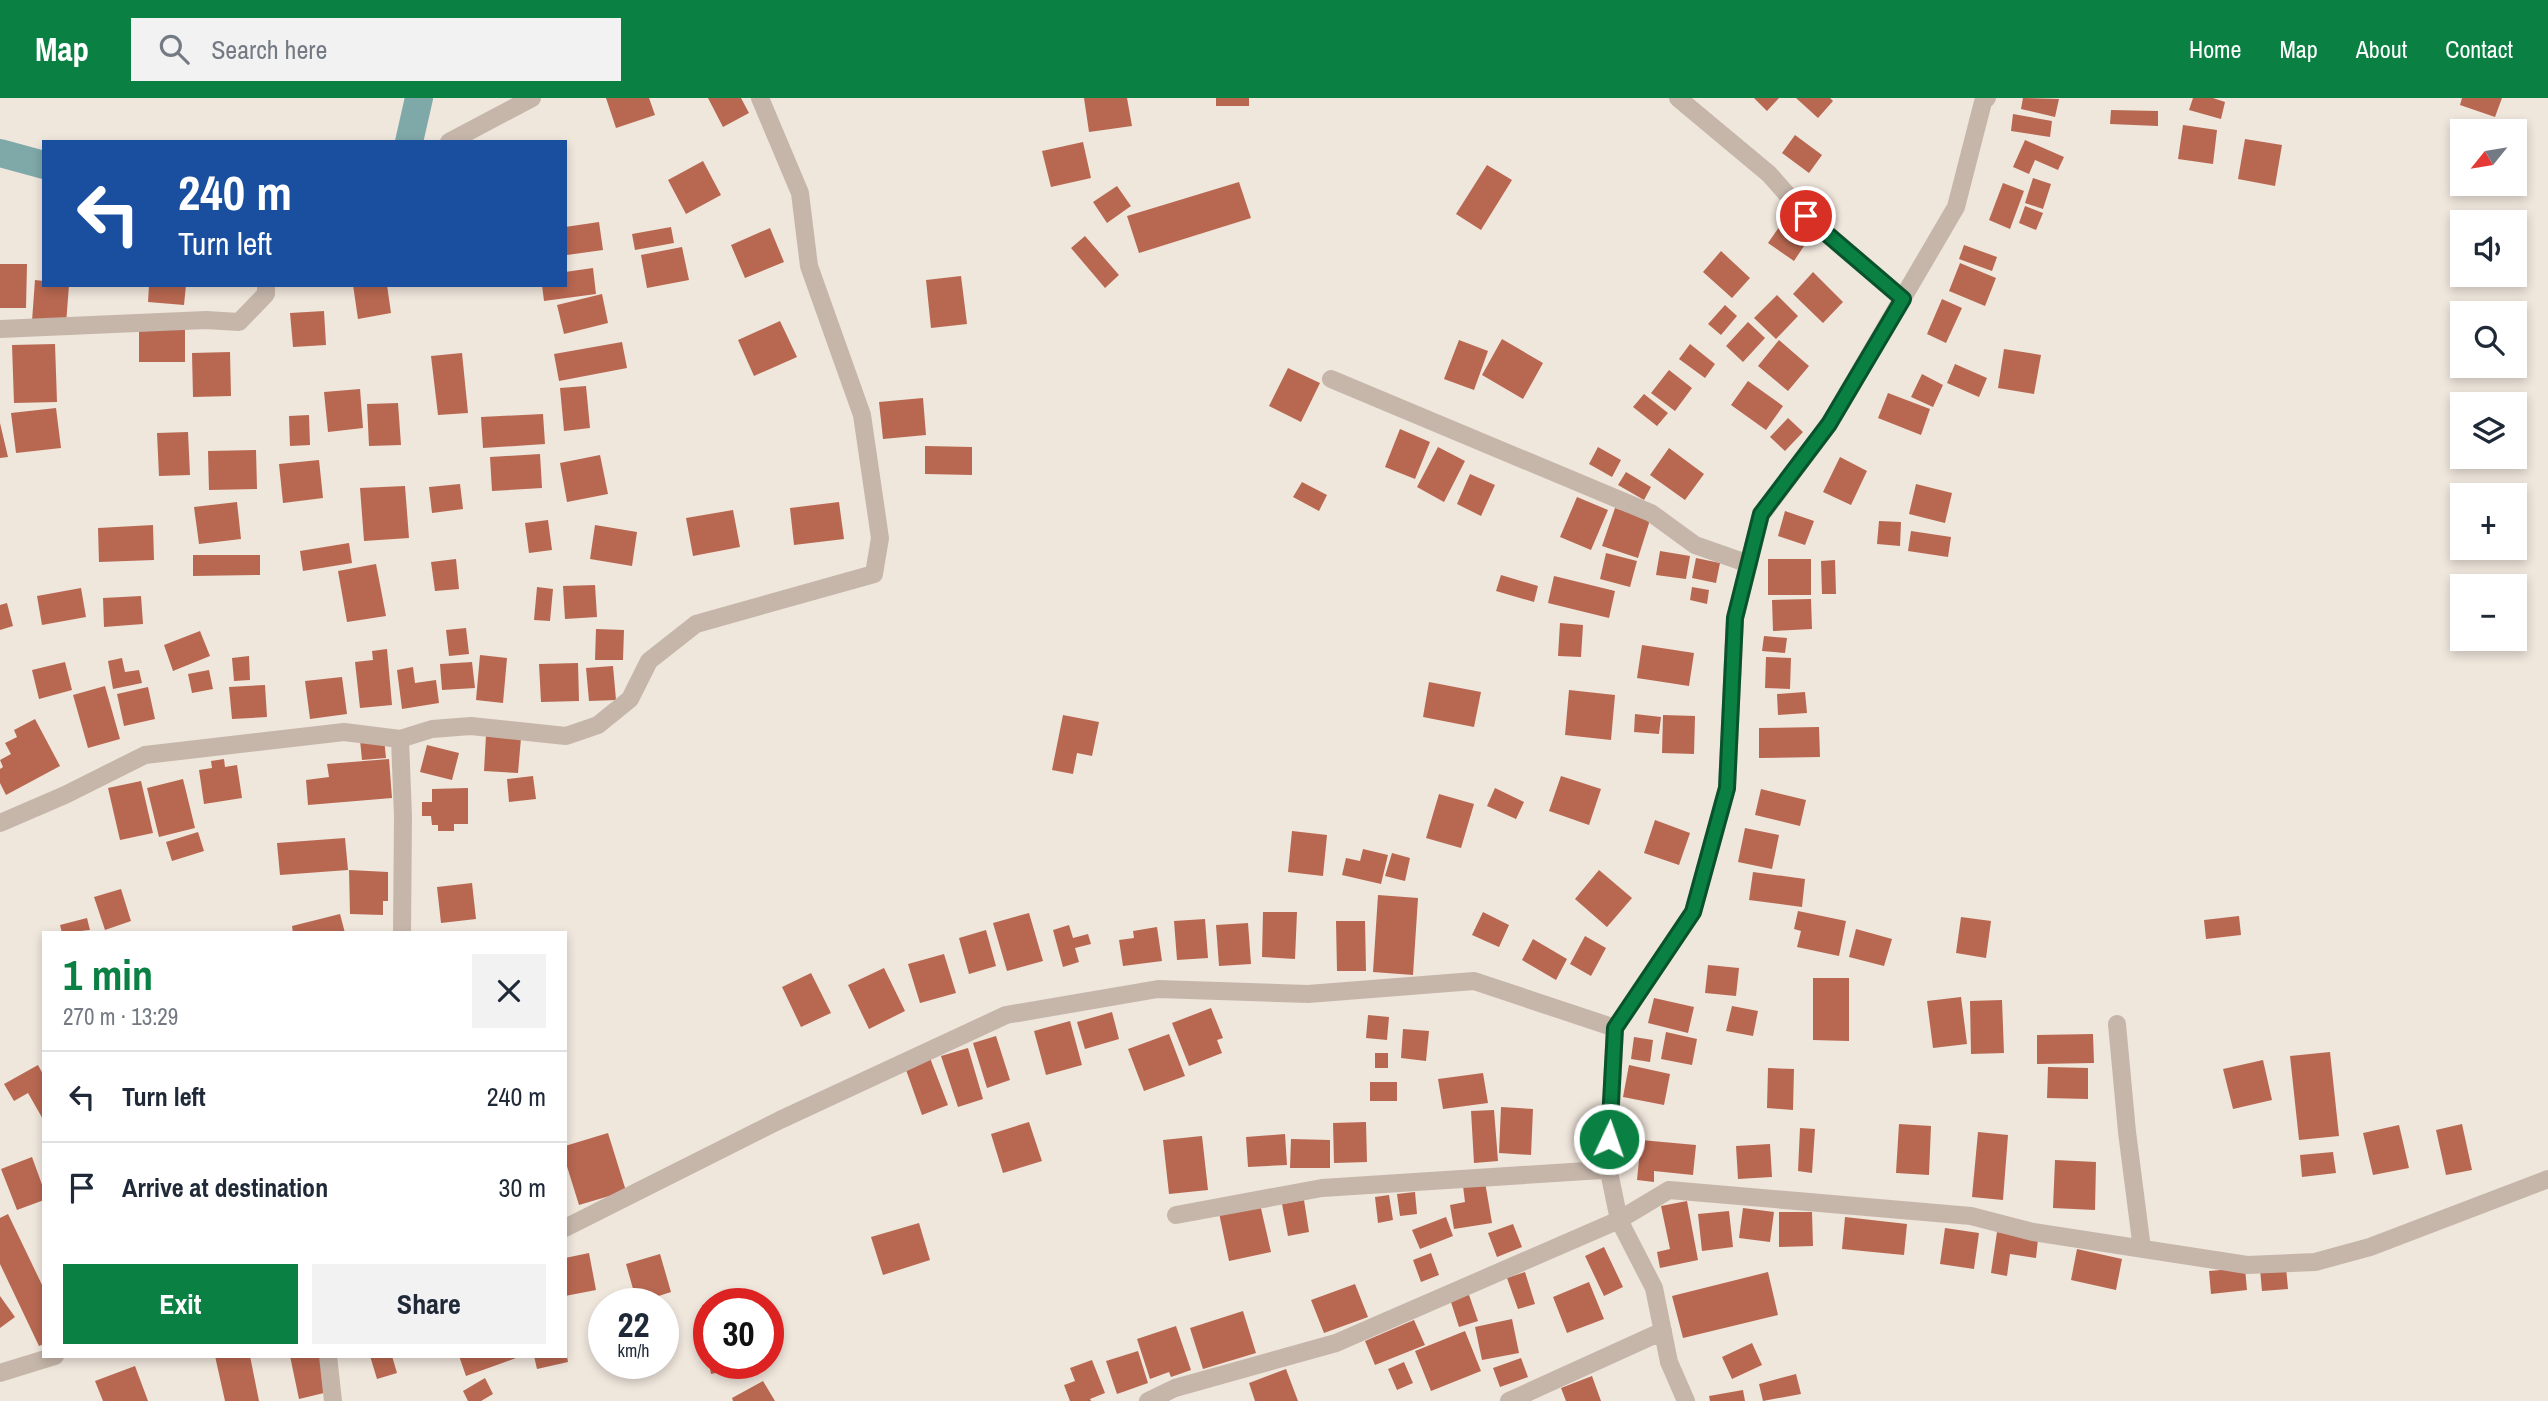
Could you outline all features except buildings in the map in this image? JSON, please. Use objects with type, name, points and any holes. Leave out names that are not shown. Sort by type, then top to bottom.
[{"type":"street","points":[[453,140],[533,98]]},
{"type":"street","points":[[0,823],[65,795],[145,755],[344,732],[400,738],[432,729],[471,726],[566,736],[598,725],[630,699],[649,661],[696,624],[874,574],[880,538],[862,415],[808,266],[800,193],[760,98]]},
{"type":"street","points":[[1678,98],[1769,174],[1806,216],[1903,299]]},
{"type":"street","points":[[1686,1401],[1670,1362],[1654,1288],[1619,1220],[1608,1167],[1615,1028],[1693,912],[1727,788],[1735,618],[1761,514],[1829,424],[1956,206],[1983,102],[1987,98]]},
{"type":"street","points":[[0,329],[206,320],[239,322],[266,293],[266,287]]},
{"type":"street","points":[[1331,379],[1651,513],[1695,545],[1748,564]]},
{"type":"street","points":[[400,738],[403,816],[402,931]]},
{"type":"street","points":[[567,1227],[780,1120],[1006,1015],[1158,989],[1308,993],[1474,981],[1615,1028]]},
{"type":"street","points":[[2118,1024],[2127,1132],[2142,1249]]},
{"type":"street","points":[[1176,1215],[1322,1188],[1602,1170],[1608,1167]]},
{"type":"street","points":[[1148,1401],[1175,1388],[1336,1343],[1619,1220],[1669,1190],[1971,1216],[2033,1233],[2247,1265],[2315,1262],[2370,1247],[2548,1179]]},
{"type":"street","points":[[1509,1401],[1663,1331]]},
{"type":"street","points":[[0,1373],[49,1358]]},
{"type":"street","points":[[328,1358],[333,1401]]},
{"type":"waterway","points":[[409,140],[419,98]]},
{"type":"waterway","points":[[0,153],[42,164]]},
{"type":"route","points":[[1609,1139],[1615,1028],[1693,912],[1727,788],[1735,618],[1761,514],[1829,424],[1903,299],[1806,216]]}]
